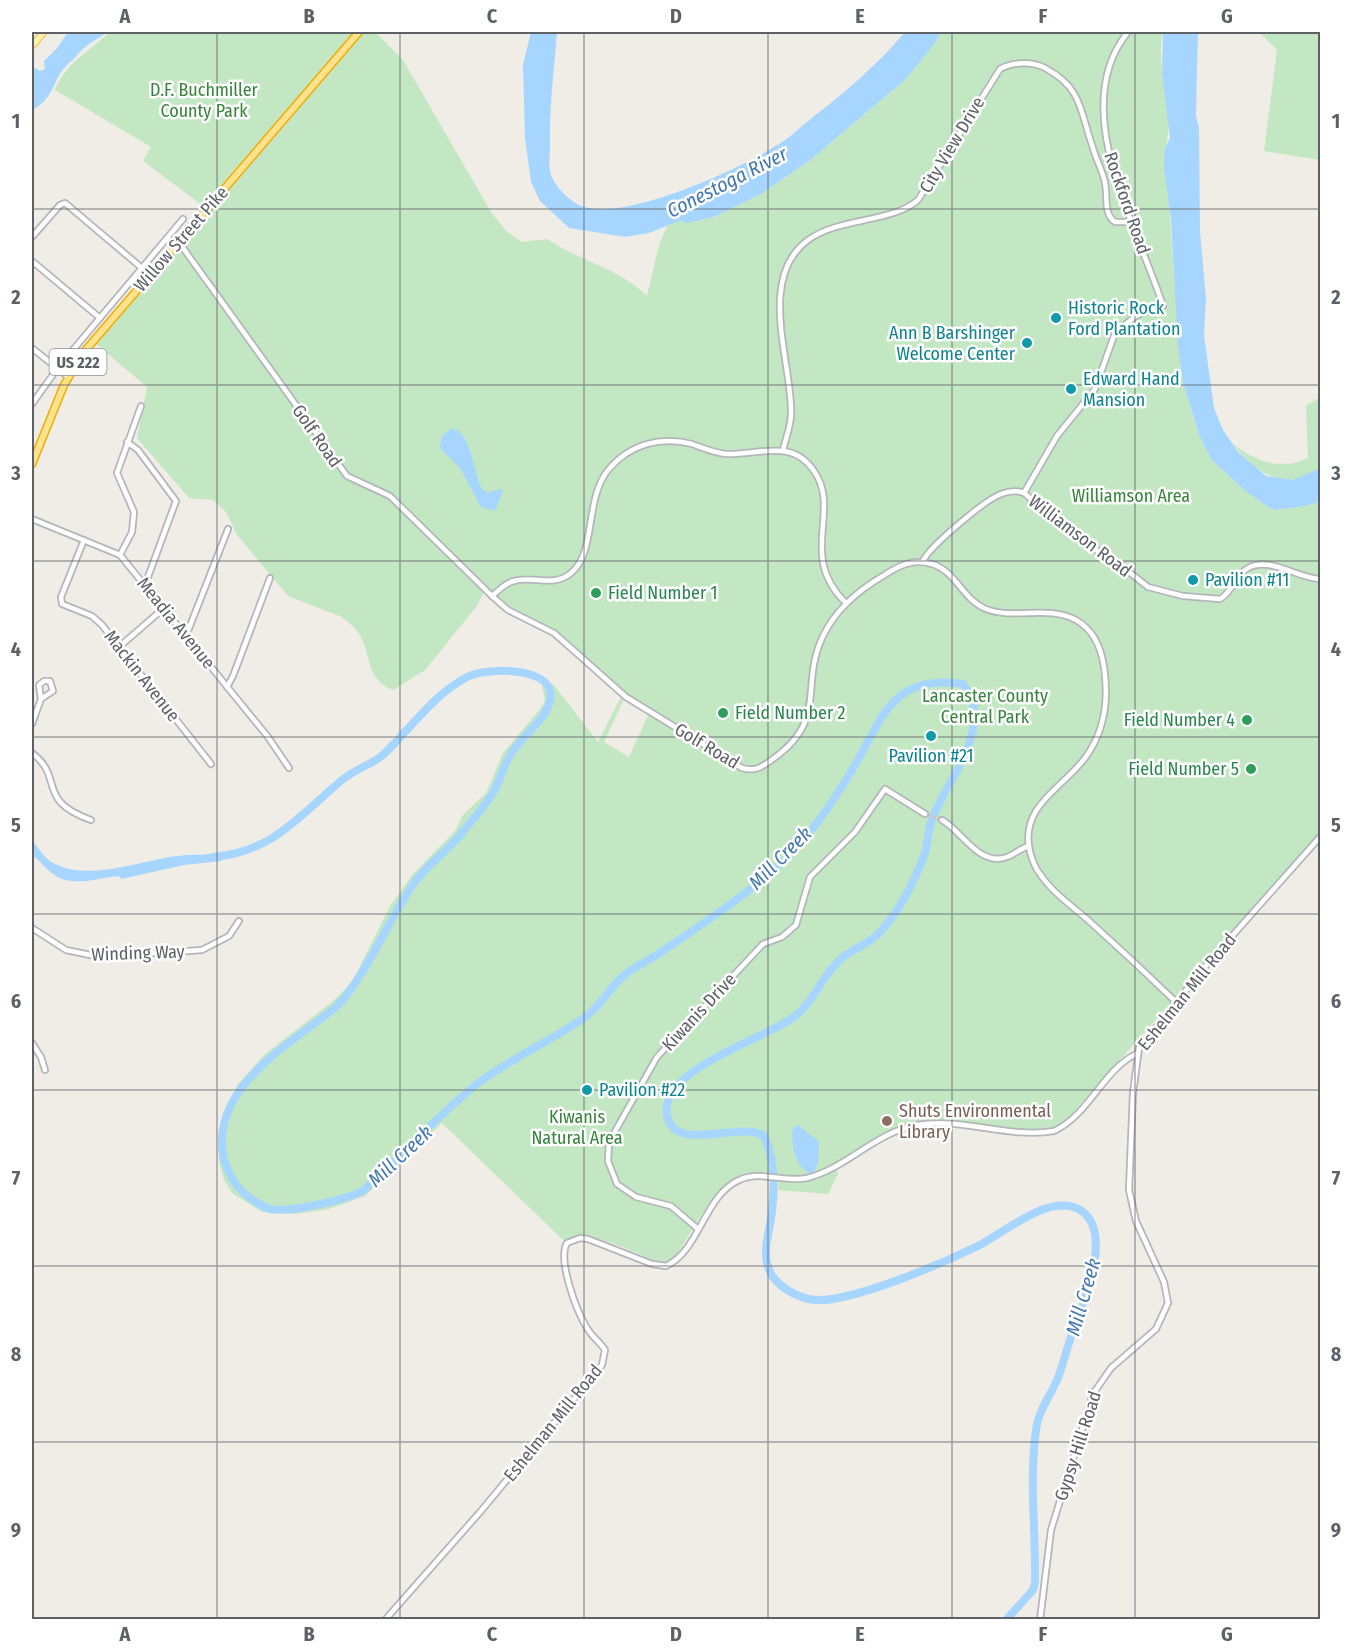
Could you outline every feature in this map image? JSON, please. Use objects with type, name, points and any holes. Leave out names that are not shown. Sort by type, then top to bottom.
[{"type":"highway","name":"Willow Street Pike","points":[[32,464],[68,377],[94,338],[359,32]]},
{"type":"main road","points":[[32,46],[44,32]]},
{"type":"street","name":"Rockford Road","points":[[1128,32],[1119,45],[1109,71],[1104,121],[1109,155],[1163,306]]},
{"type":"street","name":"City View Drive","points":[[783,450],[790,423],[791,407],[782,340],[780,301],[786,274],[796,253],[808,240],[826,230],[901,210],[918,200],[1000,69],[1017,64],[1036,64],[1070,86],[1080,102],[1104,178],[1109,215],[1115,222],[1132,222]]},
{"type":"street","points":[[32,237],[65,203],[149,274]]},
{"type":"street","points":[[32,404],[57,369],[183,219]]},
{"type":"street","name":"Golf Road","points":[[178,241],[344,473],[351,479],[390,496],[508,610],[554,633],[626,697],[750,770],[758,769],[776,757],[799,735],[812,704],[813,671],[819,646],[830,624],[846,603],[892,570],[905,564],[922,561]]},
{"type":"street","points":[[32,261],[100,318]]},
{"type":"street","name":"Williamson Road","points":[[1163,306],[1137,315],[1115,333],[1095,389],[1057,436],[1024,493],[1081,541],[1155,591],[1220,599],[1227,595],[1245,570],[1259,564],[1272,565],[1303,577],[1320,579]]},
{"type":"street","points":[[32,348],[68,377]]},
{"type":"street","points":[[120,555],[132,532],[134,519],[131,501],[118,477],[127,442],[141,406]]},
{"type":"street","points":[[492,596],[512,581],[551,582],[572,573],[584,553],[593,501],[599,484],[610,468],[633,449],[667,441],[720,453],[783,450],[804,460],[819,479],[824,502],[821,557],[829,583],[846,603]]},
{"type":"street","points":[[127,442],[138,450],[176,501],[145,585]]},
{"type":"street","points":[[1024,493],[1010,491],[992,499],[936,546],[922,561],[942,568],[979,605],[1000,612],[1068,616],[1086,627],[1100,648],[1106,697],[1099,732],[1078,766],[1038,805],[1032,820],[1029,846],[1037,869],[1045,880],[1176,1002]]},
{"type":"street","name":"Meadia Avenue","points":[[32,519],[120,555],[268,737],[289,768]]},
{"type":"street","points":[[186,636],[228,529]]},
{"type":"street","name":"Mackin Avenue","points":[[84,540],[61,602],[95,618],[211,764]]},
{"type":"street","points":[[227,687],[270,578]]},
{"type":"street","points":[[119,646],[164,609]]},
{"type":"street","points":[[32,724],[41,699]]},
{"type":"street","points":[[32,753],[45,767],[58,802],[73,813],[91,820]]},
{"type":"street","name":"Kiwanis Drive","points":[[698,1229],[671,1206],[636,1197],[617,1184],[608,1161],[611,1136],[636,1098],[657,1057],[763,944],[782,937],[796,925],[810,877],[855,832],[885,789],[925,814]]},
{"type":"street","points":[[942,820],[975,850],[988,856],[1007,857],[1029,846]]},
{"type":"street","name":"Eshelman Mill Road","points":[[385,1620],[495,1494],[602,1365],[605,1350],[586,1327],[566,1270],[562,1255],[567,1244],[580,1238],[588,1239],[652,1264],[666,1266],[678,1258],[731,1185],[761,1175],[803,1179],[824,1173],[861,1148],[918,1125],[1054,1131],[1070,1122],[1126,1060],[1136,1054],[1141,1043],[1320,837]]},
{"type":"street","name":"Winding Way","points":[[32,928],[66,950],[100,957],[202,950],[230,936],[239,921]]},
{"type":"street","points":[[32,1043],[41,1057],[45,1070]]},
{"type":"street","name":"Gypsy Hill Road","points":[[1040,1620],[1051,1530],[1093,1394],[1112,1368],[1156,1329],[1168,1303],[1164,1282],[1136,1221],[1130,1199],[1136,1054]]},
{"type":"green space","name":"D.F. Buchmiller County Park","points":[[109,32],[355,32],[203,206],[143,161],[151,147],[55,90],[65,72]]},
{"type":"green space","name":"Lancaster County Central Park","points":[[365,32],[375,32],[403,60],[491,212],[506,231],[522,242],[547,239],[611,271],[647,296],[659,245],[667,226],[679,221],[688,223],[714,217],[761,194],[809,161],[898,86],[935,43],[941,32],[1163,32],[1161,61],[1168,120],[1165,148],[1181,375],[1199,435],[1211,459],[1244,490],[1268,507],[1275,510],[1320,502],[1320,834],[1064,1123],[1034,1129],[945,1125],[898,1128],[869,1142],[835,1165],[838,1174],[828,1194],[778,1190],[779,1174],[759,1172],[747,1174],[724,1187],[706,1209],[675,1256],[665,1263],[597,1239],[574,1238],[565,1242],[442,1123],[365,1196],[329,1209],[296,1214],[262,1212],[232,1193],[224,1180],[219,1161],[218,1143],[223,1113],[238,1084],[265,1054],[332,1002],[354,978],[390,906],[413,874],[455,831],[463,815],[486,793],[503,753],[541,708],[545,700],[542,686],[553,684],[598,742],[624,691],[562,635],[508,606],[487,587],[476,607],[425,670],[393,690],[384,686],[373,673],[357,631],[342,617],[288,596],[237,535],[226,512],[213,500],[189,498],[137,438],[147,387],[95,343]],"holes":[[[624,699],[649,713],[629,757],[604,742]]]},
{"type":"green space","points":[[1259,32],[1320,32],[1320,160],[1264,151],[1277,50]]},
{"type":"green space","points":[[1320,398],[1320,468],[1308,477],[1295,481],[1270,476],[1248,461],[1230,441],[1247,454],[1266,462],[1287,464],[1308,458],[1306,405]]},
{"type":"water","points":[[68,32],[107,32],[86,47],[64,68],[46,100],[32,110],[32,67],[41,71],[45,69],[44,61]]},
{"type":"water","name":"Conestoga River","points":[[531,32],[557,32],[550,119],[549,165],[551,175],[565,195],[577,204],[596,209],[620,207],[677,192],[707,181],[757,157],[785,140],[838,97],[873,66],[905,32],[941,32],[905,80],[809,161],[761,194],[714,217],[688,223],[679,221],[649,233],[625,237],[569,228],[540,201],[531,182],[525,138],[523,65]]},
{"type":"water","points":[[1163,32],[1198,32],[1196,116],[1199,127],[1200,232],[1206,298],[1204,335],[1214,408],[1223,430],[1238,452],[1266,476],[1293,480],[1320,468],[1320,502],[1275,510],[1268,507],[1244,490],[1211,459],[1199,435],[1183,382],[1178,347],[1171,221],[1164,167],[1165,148],[1170,138],[1162,73]]},
{"type":"water","points":[[452,428],[459,432],[468,446],[483,490],[487,493],[499,489],[503,491],[495,511],[481,507],[460,468],[440,448],[442,436]]},
{"type":"water","points":[[32,840],[50,861],[64,868],[96,871],[162,858],[223,851],[221,861],[184,865],[121,879],[119,876],[76,881],[53,874],[32,855]]},
{"type":"water","points":[[798,1125],[819,1142],[818,1164],[813,1173],[802,1168],[796,1156],[792,1134],[793,1128]]},
{"type":"waterway","name":"Mill Creek","points":[[213,857],[252,848],[284,830],[342,780],[384,754],[433,702],[467,677],[490,672],[520,672],[544,682],[550,691],[546,711],[511,754],[489,799],[455,840],[414,883],[356,983],[346,996],[337,1006],[265,1063],[240,1090],[231,1105],[222,1136],[223,1151],[226,1165],[241,1190],[253,1200],[275,1210],[316,1205],[345,1198],[364,1190],[477,1084],[585,1017],[627,973],[659,954],[769,874],[814,827],[846,779],[881,718],[891,704],[904,693],[919,686],[939,683],[963,684],[971,697],[974,709],[970,742],[936,809],[925,853],[894,915],[876,936],[847,954],[829,971],[808,1003],[794,1017],[717,1057],[679,1083],[669,1098],[667,1115],[672,1127],[682,1133],[694,1135],[753,1132],[764,1136],[772,1163],[774,1182],[766,1244],[769,1269],[773,1277],[786,1289],[810,1299],[832,1299],[852,1295],[898,1280],[978,1246],[1028,1216],[1055,1206],[1068,1206],[1080,1210],[1090,1221],[1095,1235],[1096,1252],[1093,1270],[1059,1375],[1037,1423],[1033,1487],[1035,1583],[1033,1590],[1006,1620]]},
{"type":"tunnel","points":[[925,814],[942,820]]},
{"type":"place","name":"Historic Rock Ford Plantation","points":[[1056,318]]},
{"type":"place","name":"Ann B Barshinger Welcome Center","points":[[1027,343]]},
{"type":"place","name":"Edward Hand Mansion","points":[[1071,389]]},
{"type":"place","name":"Pavilion #11","points":[[1193,580]]},
{"type":"place","name":"Field Number 1","points":[[596,593]]},
{"type":"place","name":"Field Number 2","points":[[723,713]]},
{"type":"place","name":"Field Number 4","points":[[1247,720]]},
{"type":"place","name":"Pavilion #21","points":[[931,736]]},
{"type":"place","name":"Field Number 5","points":[[1251,769]]},
{"type":"place","name":"Pavilion #22","points":[[587,1090]]},
{"type":"place","name":"Shuts Environmental Library","points":[[887,1121]]},
{"type":"park label","name":"Williamson Area","points":[[1131,496]]},
{"type":"park label","name":"Kiwanis Natural Area","points":[[577,1127]]}]
